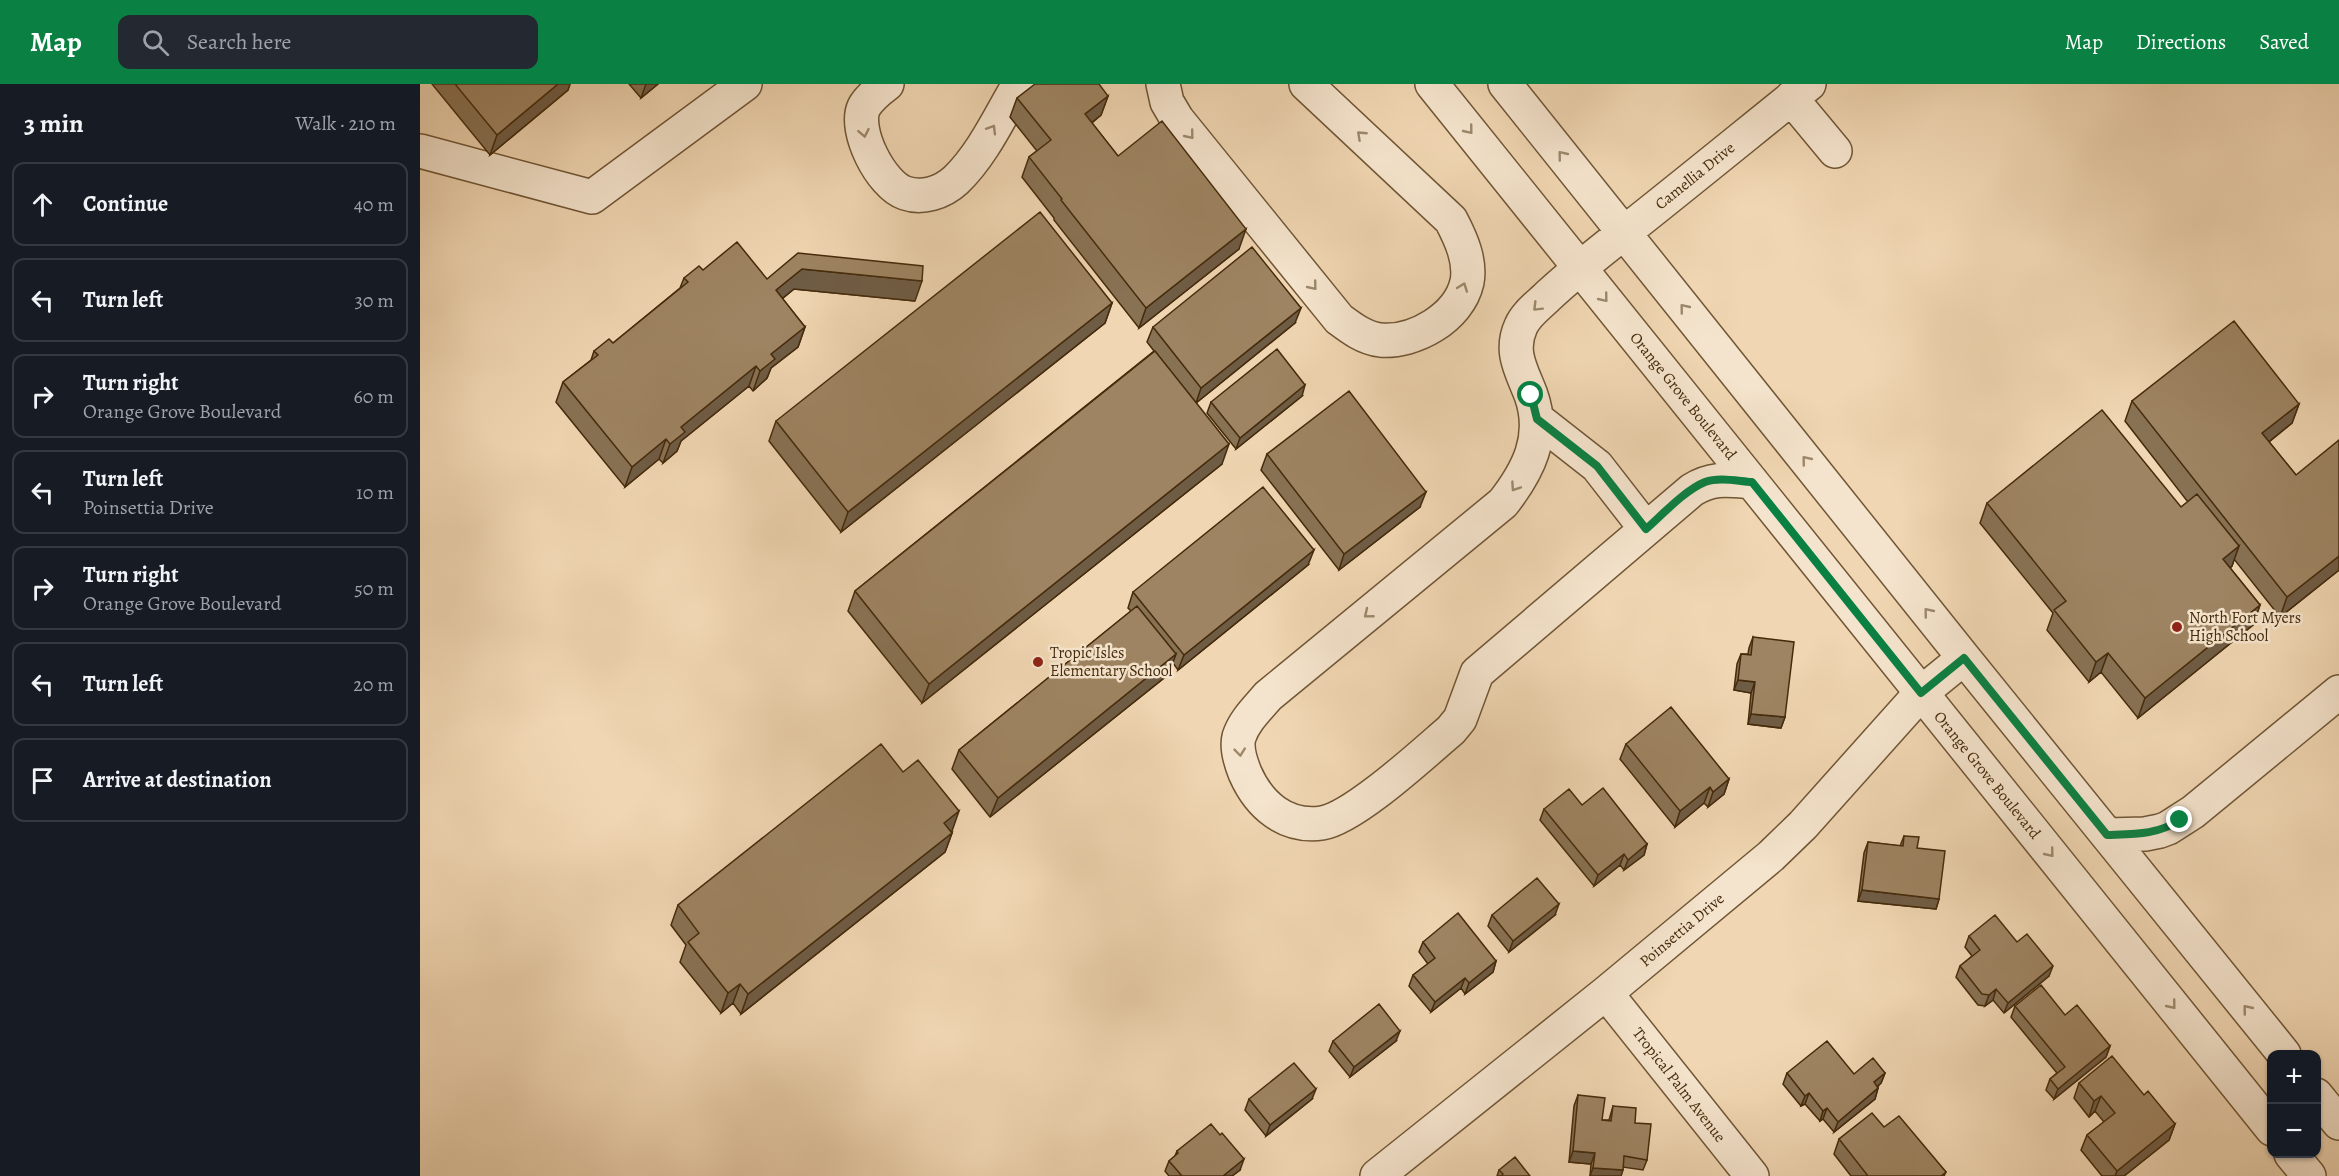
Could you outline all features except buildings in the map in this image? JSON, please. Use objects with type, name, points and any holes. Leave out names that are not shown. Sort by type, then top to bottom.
[{"type":"street","points":[[420,151],[592,197],[745,84]]},
{"type":"street","points":[[887,84],[864,108],[862,126],[867,145],[876,165],[888,180],[902,193],[919,196],[937,192],[955,182],[974,159],[1019,84]]},
{"type":"street","points":[[1163,84],[1167,102],[1177,119],[1339,319],[1355,332],[1377,339],[1398,340],[1420,333],[1442,318],[1455,305],[1467,283],[1467,261],[1461,238],[1451,220],[1306,84]]},
{"type":"street","name":"Orange Grove Boulevard","points":[[1432,84],[2267,1124]]},
{"type":"street","points":[[1505,84],[2281,1050]]},
{"type":"street","points":[[1800,91],[1835,151]]},
{"type":"street","name":"Camellia Drive","points":[[1537,419],[1531,395],[1519,369],[1515,347],[1521,325],[1533,309],[1579,267],[1800,91]]},
{"type":"street","points":[[1537,419],[1536,442],[1519,483],[1503,503],[1268,696],[1246,722],[1239,739],[1241,761],[1252,789],[1265,806],[1301,824],[1323,823],[1341,816],[1385,785],[1451,730],[1460,719],[1477,672],[1692,490],[1705,482],[1717,480],[1752,482]]},
{"type":"street","points":[[1537,419],[1597,466],[1646,529]]},
{"type":"street","name":"Poinsettia Drive","points":[[1377,1176],[1606,993],[1771,856],[1803,825],[1921,693],[1964,658]]},
{"type":"street","points":[[2107,835],[2145,834],[2168,828],[2193,812],[2339,692]]},
{"type":"street","name":"Tropical Palm Avenue","points":[[1606,993],[1752,1176]]},
{"type":"street","points":[[2321,1101],[2339,1123]]},
{"type":"street","points":[[2294,1158],[2310,1176]]},
{"type":"place","name":"North Fort Myers High School","points":[[2177,627]]},
{"type":"place","name":"Tropic Isles Elementary School","points":[[1038,662]]},
{"type":"route","points":[[1531,395],[1537,419],[1597,466],[1646,529],[1692,490],[1705,482],[1717,480],[1752,482],[1921,693],[1964,658],[2107,835],[2145,834],[2168,828],[2180,820]]}]
